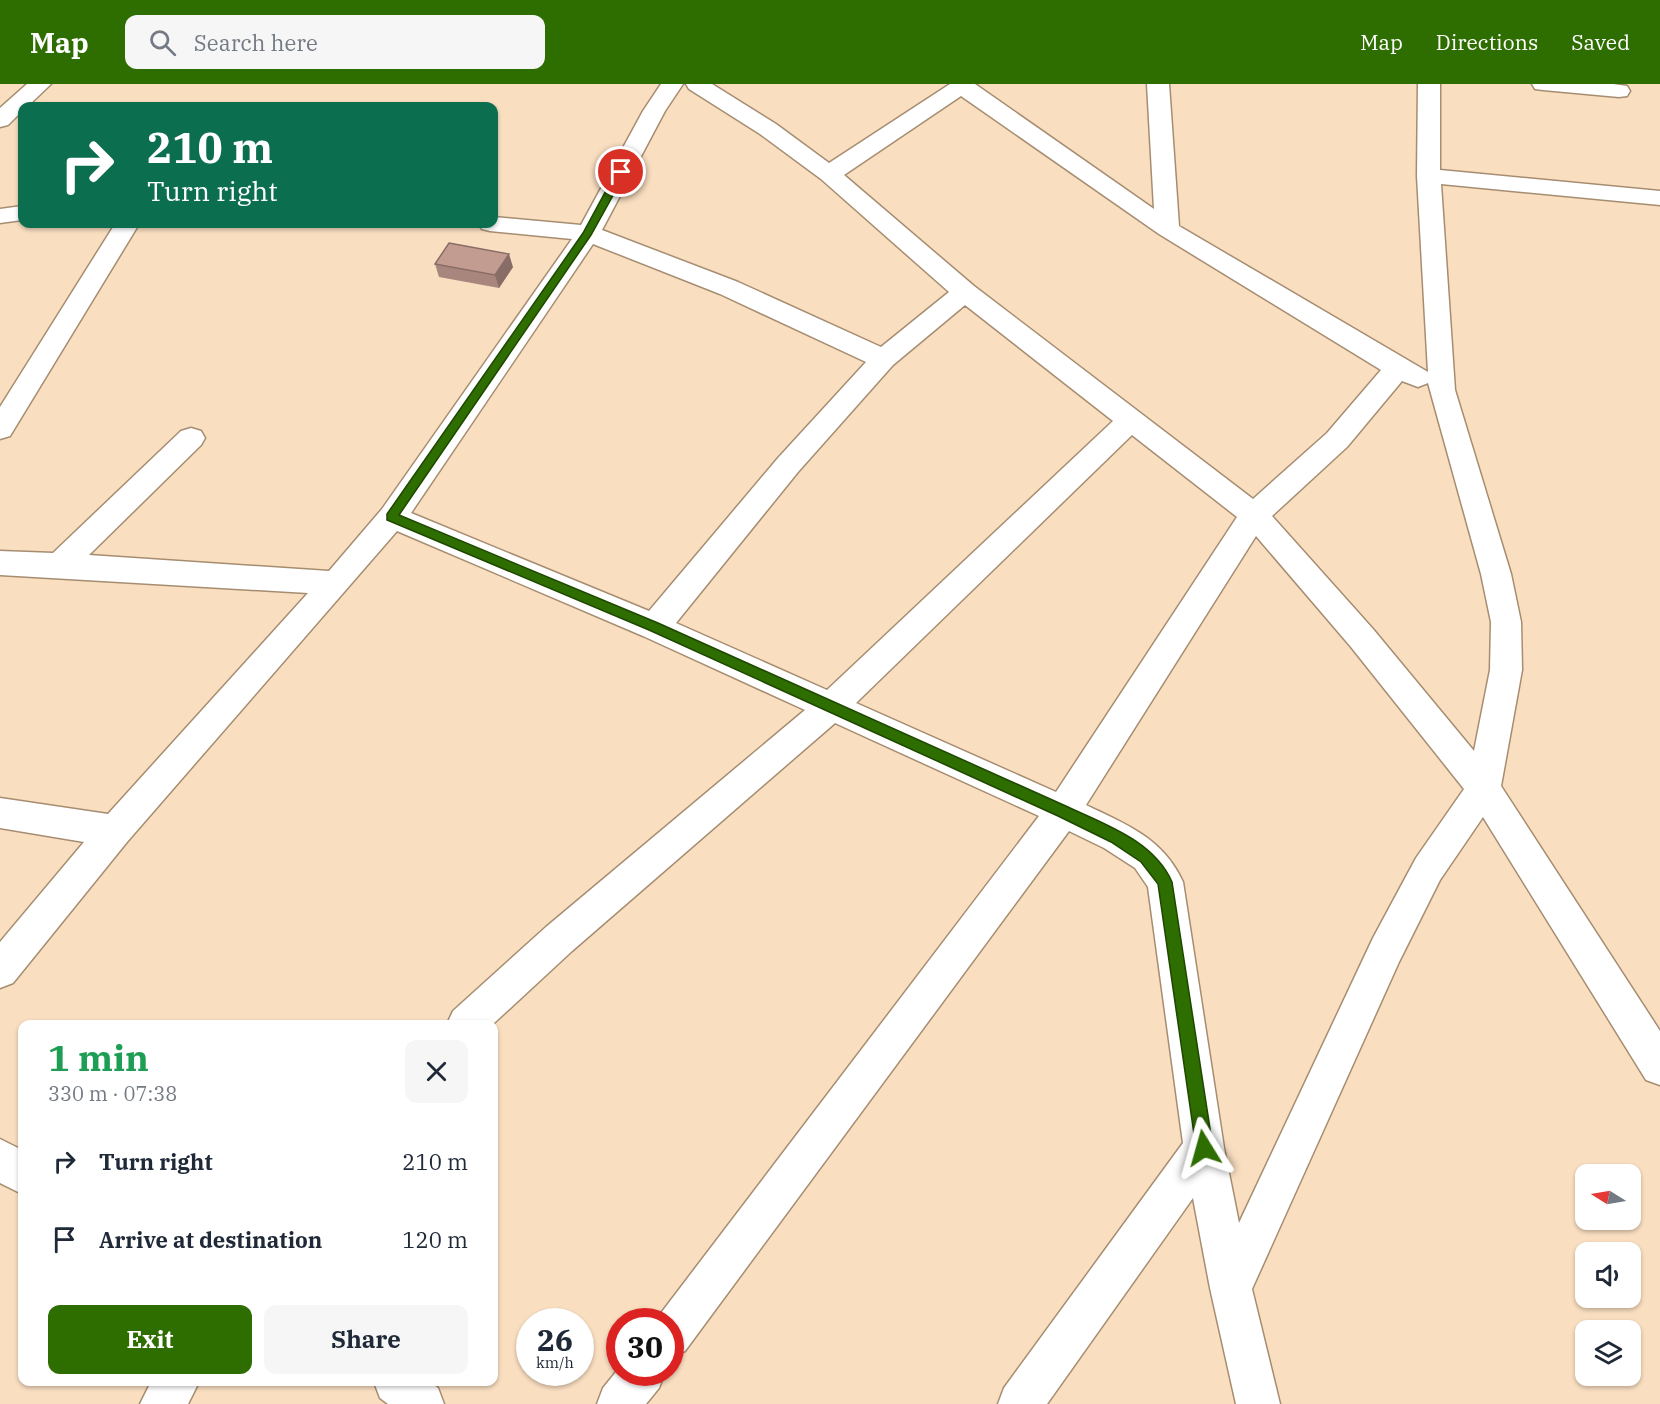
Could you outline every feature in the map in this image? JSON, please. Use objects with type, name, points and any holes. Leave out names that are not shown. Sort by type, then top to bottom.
[{"type":"street","points":[[20,102],[40,84]]},
{"type":"street","points":[[0,970],[115,831],[392,517],[588,233],[654,111],[672,84]]},
{"type":"street","points":[[697,84],[768,129],[830,174],[965,292],[1254,515],[1362,638],[1484,788],[1660,1066]]},
{"type":"street","points":[[1158,84],[1167,229]]},
{"type":"street","points":[[1231,1287],[1386,950],[1428,869],[1484,788],[1506,670],[1506,622],[1496,574],[1442,390],[1429,176],[1429,84]]},
{"type":"street","points":[[1543,84],[1619,91]]},
{"type":"street","points":[[830,174],[963,86],[1167,229],[1398,368],[1442,390]]},
{"type":"street","points":[[0,120],[18,104]]},
{"type":"street","points":[[1429,176],[1660,198]]},
{"type":"street","points":[[0,216],[18,214]]},
{"type":"street","points":[[498,225],[588,233],[729,288],[884,358]]},
{"type":"street","points":[[0,429],[125,228]]},
{"type":"street","points":[[654,627],[789,465],[884,358],[965,292]]},
{"type":"street","points":[[684,1317],[1063,811],[1254,515],[1337,440],[1398,368]]},
{"type":"street","points":[[470,1020],[559,939],[831,707],[1131,420]]},
{"type":"street","points":[[60,565],[190,438]]},
{"type":"street","points":[[392,517],[654,627],[1063,811],[1116,837],[1147,857],[1165,882],[1204,1148],[1231,1287],[1258,1404]]},
{"type":"street","points":[[0,563],[336,583]]},
{"type":"street","points":[[0,813],[115,831]]},
{"type":"street","points":[[1020,1404],[1204,1148]]},
{"type":"street","points":[[0,1159],[18,1171]]},
{"type":"street","points":[[162,1404],[174,1386]]},
{"type":"street","points":[[401,1386],[422,1404]]},
{"type":"street","points":[[619,1404],[632,1386]]},
{"type":"building","points":[[449,243],[509,254],[495,275],[435,264]]},
{"type":"route","points":[[621,172],[588,233],[392,517],[654,627],[1063,811],[1116,837],[1147,857],[1165,882],[1204,1148]]}]
